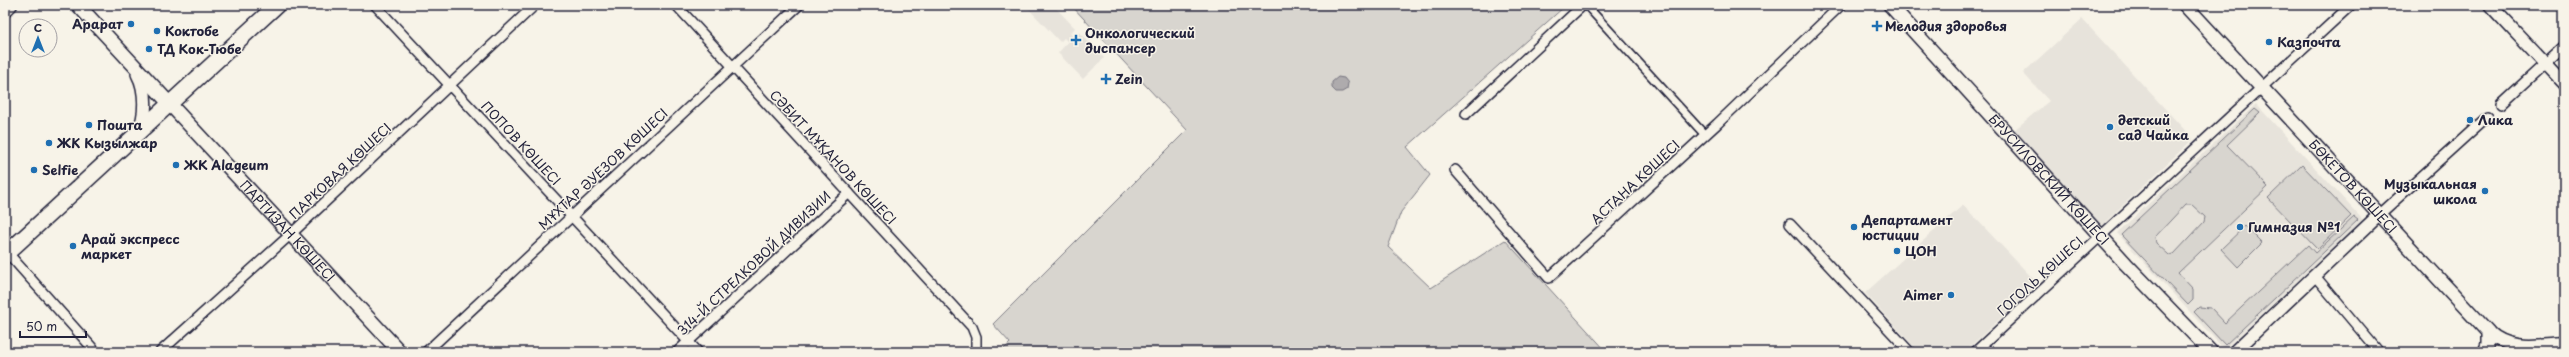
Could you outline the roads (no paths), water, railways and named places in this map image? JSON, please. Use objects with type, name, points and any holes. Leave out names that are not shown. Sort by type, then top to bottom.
[{"type":"main road","name":"ПАРТИЗАН КӨШЕСІ","points":[[78,5],[168,105],[400,352]]},
{"type":"main road","points":[[6,253],[277,5]]},
{"type":"main road","name":"БРУСИЛОВСКИЙ КӨШЕСІ","points":[[1890,5],[2102,237],[2211,352]]},
{"type":"main road","name":"БӨКЕТОВ КӨШЕСІ","points":[[2185,5],[2488,332]]},
{"type":"main road","points":[[133,137],[140,128],[144,115],[142,84],[134,68]]},
{"type":"main road","points":[[2485,352],[2488,344],[2488,332]]},
{"type":"street","points":[[5,11],[11,5]]},
{"type":"street","name":"ПОПОВ КӨШЕСІ","points":[[375,5],[698,352]]},
{"type":"street","name":"ПАРКОВАЯ КӨШЕСІ","points":[[160,352],[290,235],[535,5]]},
{"type":"street","name":"СӘБИТ МҰҚАНОВ КӨШЕСІ","points":[[676,5],[972,327],[976,337],[976,352]]},
{"type":"street","name":"МҰХТАР ӘУЕЗОВ КӨШЕСІ","points":[[426,352],[799,5]]},
{"type":"street","points":[[1466,114],[1585,5],[1705,135]]},
{"type":"street","name":"АСТАНА КӨШЕСІ","points":[[1454,170],[1549,278],[1705,135],[1840,5]]},
{"type":"street","name":"ГОГОЛЬ КӨШЕСІ","points":[[1975,352],[2102,237],[2351,5]]},
{"type":"street","points":[[2490,5],[2564,84]]},
{"type":"street","points":[[2501,104],[2564,46]]},
{"type":"street","points":[[2235,351],[2379,215],[2487,117]]},
{"type":"street","name":"314-Й СТРЕЛКОВОЙ ДИВИЗИИ","points":[[677,352],[848,193]]},
{"type":"street","points":[[1790,224],[1910,352]]},
{"type":"street","points":[[6,253],[96,352]]},
{"type":"street","points":[[2315,276],[2378,352]]},
{"type":"street","name":"БӨКЕТОВ КӨШЕСІ","points":[[2488,332],[2507,344],[2532,346]]},
{"type":"street","points":[[2509,352],[2532,346],[2564,344]]},
{"type":"place","name":"Арарат","points":[[131,24]]},
{"type":"place","name":"Мелодия здоровья","points":[[1877,26]]},
{"type":"place","name":"Коктобе","points":[[157,31]]},
{"type":"place","name":"Онкологический диспансер","points":[[1076,40]]},
{"type":"place","name":"Казпочта","points":[[2269,42]]},
{"type":"place","name":"ТД Кок-Тюбе","points":[[149,49]]},
{"type":"place","name":"Zein","points":[[1106,79]]},
{"type":"place","name":"Лика","points":[[2470,120]]},
{"type":"place","name":"Пошта","points":[[89,125]]},
{"type":"place","name":"детский сад Чайка","points":[[2110,127]]},
{"type":"place","name":"ЖК Кызылжар","points":[[49,143]]},
{"type":"place","name":"ЖК Alageum","points":[[176,165]]},
{"type":"place","name":"Selfie","points":[[34,170]]},
{"type":"place","name":"Музыкальная школа","points":[[2485,191]]},
{"type":"place","name":"Департамент юстиции","points":[[1854,227]]},
{"type":"place","name":"Гимназия №1","points":[[2240,227]]},
{"type":"place","name":"Арай экспресс маркет","points":[[73,246]]},
{"type":"place","name":"ЦОН","points":[[1897,251]]},
{"type":"place","name":"Aimer","points":[[1951,295]]}]
